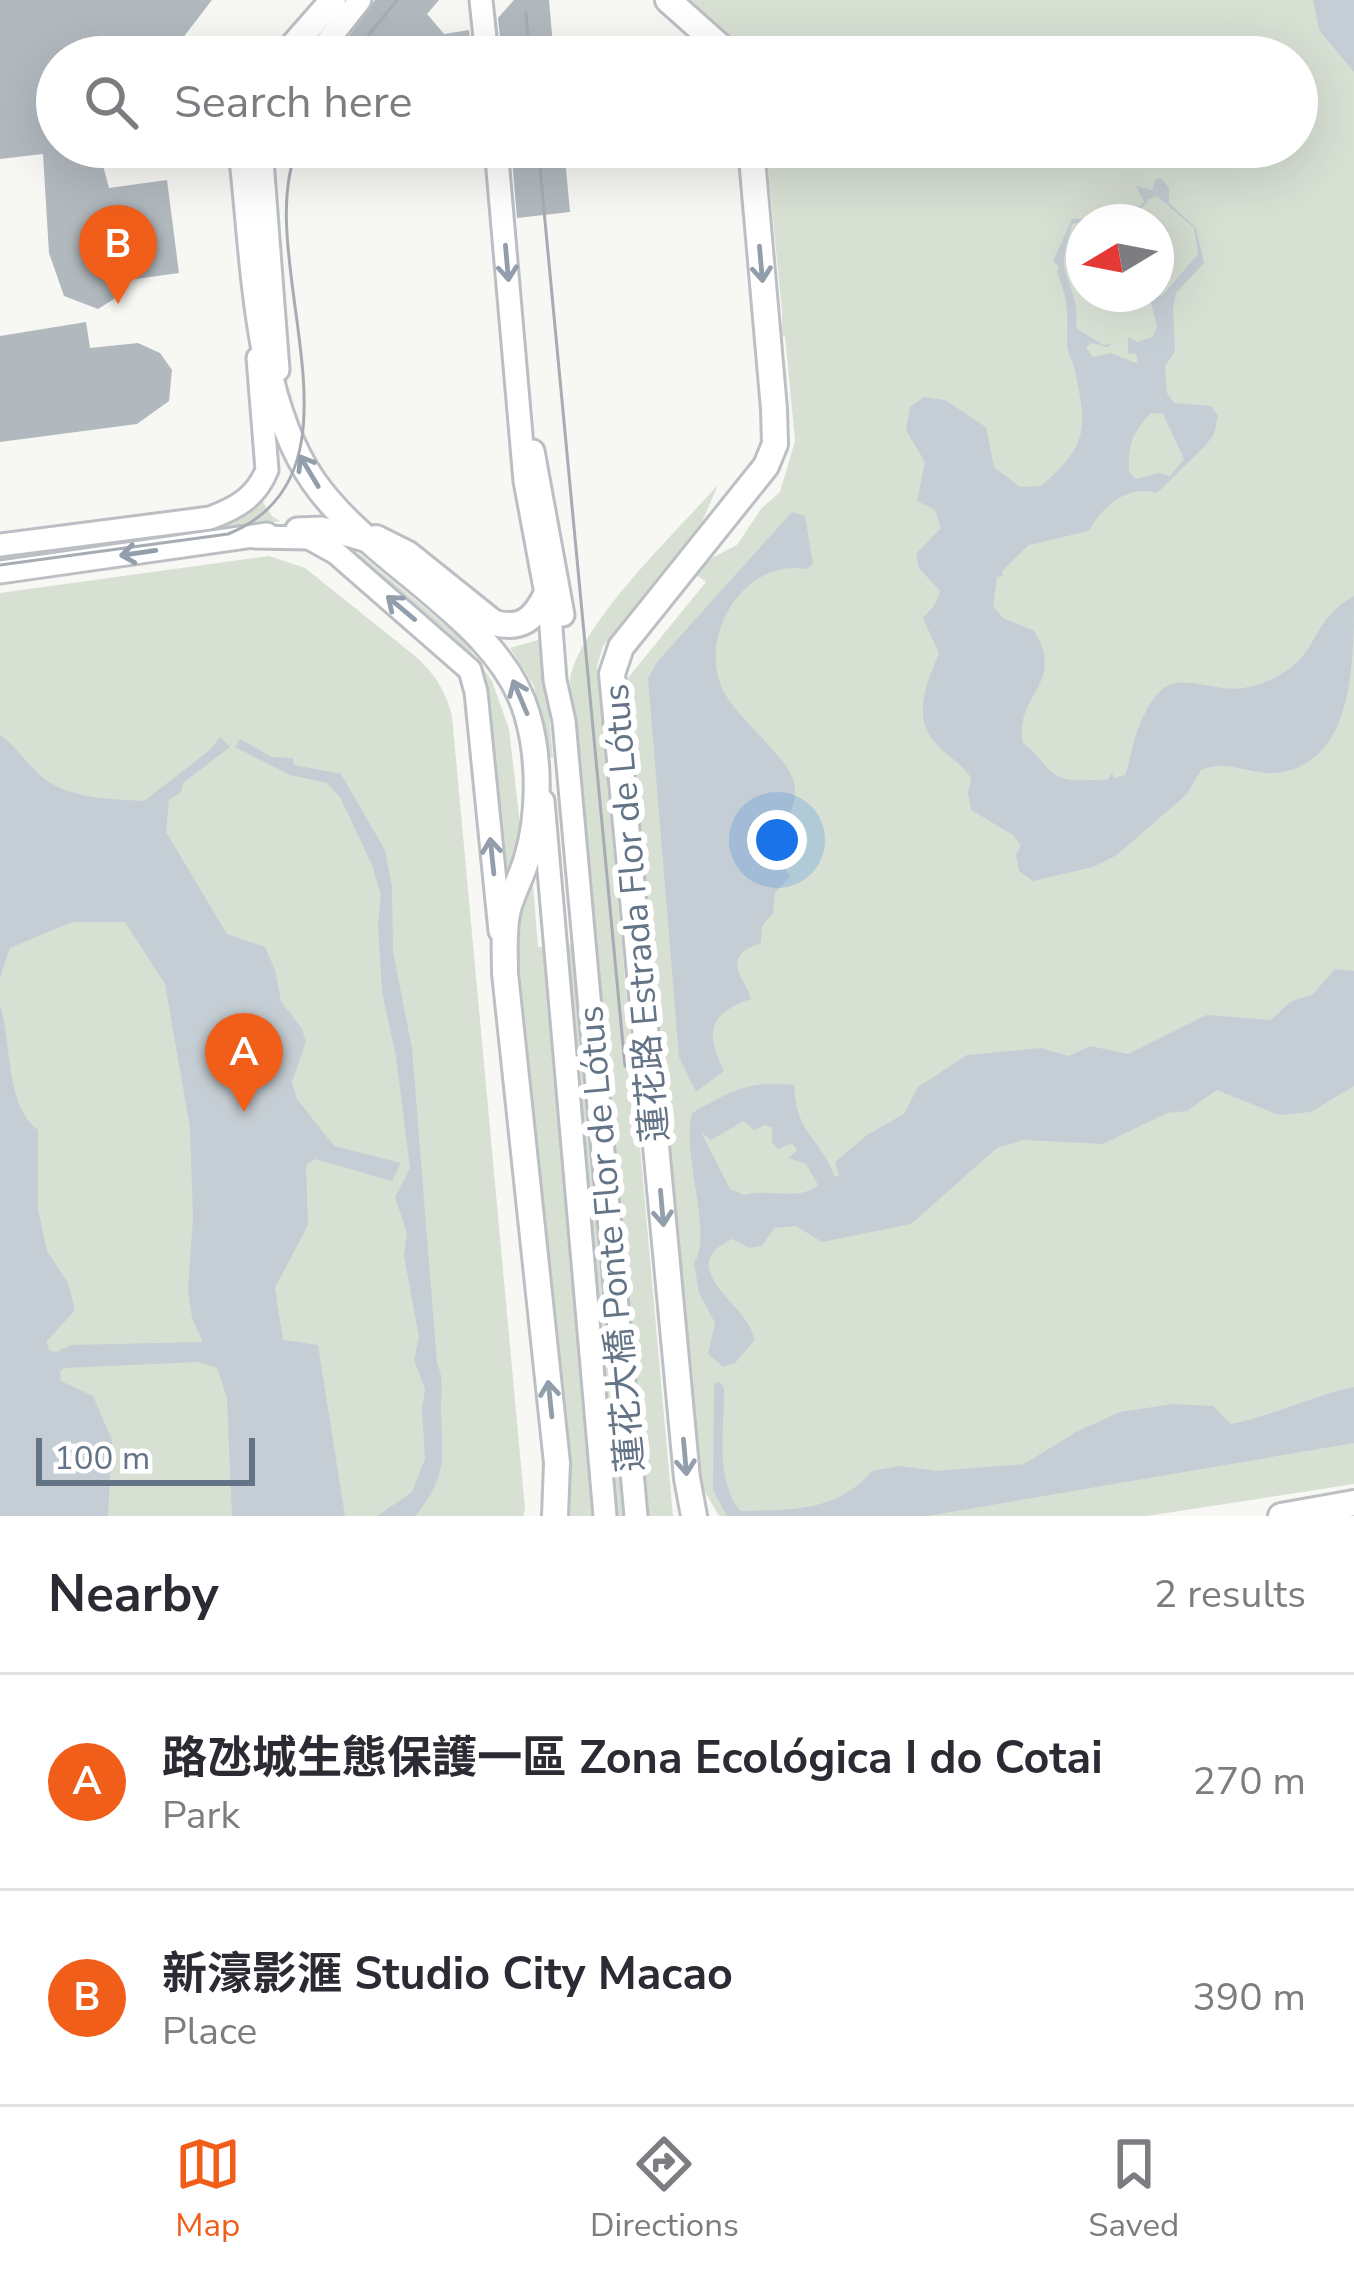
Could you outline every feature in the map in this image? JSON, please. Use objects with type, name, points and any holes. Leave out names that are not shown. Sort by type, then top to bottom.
[{"type":"main road","points":[[301,36],[333,0]]},
{"type":"main road","points":[[332,36],[360,0]]},
{"type":"main road","points":[[481,0],[485,36]]},
{"type":"main road","points":[[668,0],[708,36]]},
{"type":"main road","points":[[243,168],[262,333],[274,387],[282,416],[314,482],[358,534],[482,639],[506,667],[525,705],[536,766],[530,848],[507,911],[506,973]]},
{"type":"main road","points":[[263,168],[278,375],[274,387]]},
{"type":"main road","points":[[498,168],[525,481],[564,721]]},
{"type":"main road","name":"蓮花路 Estrada Flor de Lótus","points":[[694,1516],[613,674],[621,647],[766,466],[775,444],[753,168]]},
{"type":"main road","points":[[0,545],[210,518],[250,496],[267,470],[269,454],[257,362],[262,333]]},
{"type":"main road","points":[[518,393],[550,527],[563,615],[564,721]]},
{"type":"main road","points":[[0,572],[322,528],[358,534],[408,554],[494,623],[526,623],[548,605]]},
{"type":"main road","points":[[254,537],[309,538],[336,553],[470,670],[556,1463],[555,1516]]},
{"type":"main road","points":[[482,639],[520,640],[539,629],[548,605]]},
{"type":"main road","name":"蓮花大橋 Ponte Flor de Lótus","points":[[564,721],[636,1516]]},
{"type":"main road","name":"蓮花大橋 Ponte Flor de Lótus","points":[[536,766],[542,788],[605,1516]]},
{"type":"main road","points":[[1281,1516],[1354,1503]]},
{"type":"shaded area","points":[[683,0],[1354,0],[1354,1484],[1147,1516],[719,1516],[701,1485],[627,679],[706,582],[695,574],[704,562],[737,545],[761,509],[780,492],[795,441],[768,168],[1318,168],[1318,36],[721,36]]},
{"type":"shaded area","points":[[1313,0],[1354,0],[1354,72],[1319,30]]},
{"type":"shaded area","points":[[1161,178],[1169,188],[1170,204],[1157,196],[1142,204],[1136,186],[1152,190]]},
{"type":"shaded area","points":[[1174,208],[1196,228],[1204,263],[1176,293],[1174,303],[1174,282],[1198,254],[1194,228]]},
{"type":"shaded area","points":[[1066,232],[1066,301],[1059,267],[1053,261]]},
{"type":"shaded area","points":[[1067,312],[1075,312],[1076,328],[1103,345],[1112,344],[1107,347],[1091,343],[1086,348],[1093,357],[1111,353],[1138,364],[1136,354],[1128,353],[1128,337],[1138,342],[1152,337],[1157,327],[1153,312],[1173,312],[1175,351],[1165,366],[1167,393],[1174,403],[1211,406],[1218,416],[1206,445],[1157,493],[1126,494],[1101,513],[1089,531],[1029,545],[997,577],[993,606],[1003,618],[1034,631],[1043,649],[1045,664],[1025,713],[1023,743],[1065,779],[1107,780],[1112,773],[1114,778],[1125,775],[1141,720],[1153,699],[1169,685],[1240,688],[1272,679],[1297,663],[1330,614],[1354,596],[1353,651],[1344,707],[1321,752],[1301,766],[1275,773],[1220,766],[1201,770],[1187,794],[1117,855],[1093,867],[1033,881],[1019,871],[1016,855],[1021,845],[1013,835],[971,810],[971,778],[937,745],[925,723],[923,700],[939,654],[923,618],[940,591],[919,568],[916,554],[941,528],[935,510],[917,501],[925,462],[906,430],[910,407],[924,397],[945,400],[986,427],[994,467],[1020,487],[1041,486],[1068,459],[1082,423],[1067,345]],"holes":[[[1151,413],[1163,414],[1184,459],[1170,476],[1159,473],[1136,479],[1129,472],[1135,433]]]},
{"type":"shaded area","points":[[718,485],[702,522],[603,646],[597,666],[673,1516],[568,1516],[570,1460],[515,924],[503,883],[479,666],[470,653],[341,545],[361,555],[464,641],[492,681],[509,729],[520,824],[532,873],[538,947],[593,943],[570,681],[577,659],[610,606]]},
{"type":"shaded area","points":[[260,498],[280,521],[0,564],[0,552],[219,525],[239,517]]},
{"type":"shaded area","points":[[792,512],[805,516],[813,564],[764,575],[747,587],[722,623],[716,667],[729,700],[782,760],[794,782],[792,808],[777,849],[790,876],[775,893],[773,913],[762,926],[761,943],[747,949],[737,963],[751,999],[726,1011],[714,1026],[714,1046],[724,1071],[696,1092],[679,1057],[648,678],[657,662]]},
{"type":"shaded area","points":[[269,556],[305,568],[415,656],[438,683],[452,716],[525,1509],[523,1516],[0,1516],[0,593]]},
{"type":"shaded area","points":[[538,640],[543,648],[553,758],[548,756],[534,686],[510,648]]},
{"type":"shaded area","points":[[0,735],[42,777],[60,788],[144,801],[220,737],[230,747],[183,783],[181,792],[169,800],[166,832],[227,934],[265,947],[281,1001],[306,1042],[292,1082],[297,1099],[334,1146],[401,1163],[392,1181],[315,1159],[306,1165],[308,1225],[275,1288],[283,1340],[318,1345],[345,1516],[232,1516],[227,1398],[217,1368],[199,1362],[64,1368],[61,1381],[93,1396],[112,1440],[108,1516],[0,1516],[0,1005],[15,1090],[27,1119],[38,1130],[38,1209],[47,1251],[68,1283],[75,1310],[46,1342],[50,1351],[71,1345],[203,1342],[192,1318],[188,1290],[193,1218],[190,1128],[165,984],[125,922],[72,922],[10,948],[0,978]]},
{"type":"shaded area","points":[[240,739],[272,757],[293,758],[294,765],[341,774],[385,850],[392,887],[393,952],[412,1048],[442,1385],[439,1476],[416,1516],[377,1516],[412,1492],[425,1459],[425,1389],[414,1360],[419,1337],[404,1256],[407,1233],[395,1197],[410,1168],[396,1057],[382,992],[381,895],[340,797],[327,783],[290,775],[235,747]]},
{"type":"shaded area","points":[[1335,969],[1354,971],[1354,1086],[1311,1112],[1279,1115],[1217,1090],[1187,1111],[1167,1113],[1103,1144],[1023,1140],[997,1148],[911,1224],[822,1242],[796,1226],[774,1228],[762,1246],[749,1248],[732,1239],[715,1251],[709,1263],[711,1275],[742,1315],[754,1341],[735,1363],[723,1367],[708,1354],[715,1323],[699,1293],[694,1263],[701,1233],[690,1151],[692,1113],[740,1089],[794,1085],[799,1115],[835,1177],[839,1175],[835,1162],[867,1135],[904,1114],[918,1087],[967,1055],[1041,1048],[1069,1056],[1090,1046],[1128,1054],[1207,1015],[1271,1020],[1290,1002],[1313,994]],"holes":[[[744,1121],[754,1130],[765,1125],[772,1128],[772,1142],[778,1149],[792,1143],[797,1150],[789,1158],[806,1164],[818,1185],[792,1194],[744,1195],[730,1189],[701,1132],[711,1140]]]},
{"type":"shaded area","points":[[714,1383],[724,1388],[724,1468],[740,1511],[812,1506],[844,1494],[872,1471],[901,1466],[936,1471],[1024,1464],[1120,1412],[1173,1404],[1213,1406],[1231,1424],[1354,1387],[1354,1443],[927,1516],[727,1516],[713,1490]]},
{"type":"building","points":[[0,0],[212,0],[184,36],[36,36],[36,155],[0,159]]},
{"type":"building","points":[[375,0],[439,0],[427,14],[444,34],[469,30],[470,36],[349,36]]},
{"type":"building","points":[[514,0],[549,0],[552,36],[500,36],[498,18]]},
{"type":"building","points":[[44,168],[104,168],[109,188],[167,180],[179,273],[121,281],[114,299],[98,309],[64,296],[49,253]]},
{"type":"building","points":[[513,168],[566,168],[570,212],[517,218]]},
{"type":"building","points":[[86,322],[90,348],[138,343],[160,353],[172,370],[169,401],[137,424],[0,442],[0,336]]},
{"type":"tram line","points":[[368,36],[397,0]]},
{"type":"tram line","points":[[526,12],[528,36]]},
{"type":"tram line","points":[[0,565],[228,534],[273,504],[296,463],[304,414],[288,246],[287,193],[293,168]]},
{"type":"tram line","points":[[540,168],[625,1066]]},
{"type":"place","name":"新濠影滙 Studio City Macao","points":[[118,304]]},
{"type":"place","name":"路氹城生態保護一區 Zona Ecológica I do Cotai","points":[[244,1112]]}]
